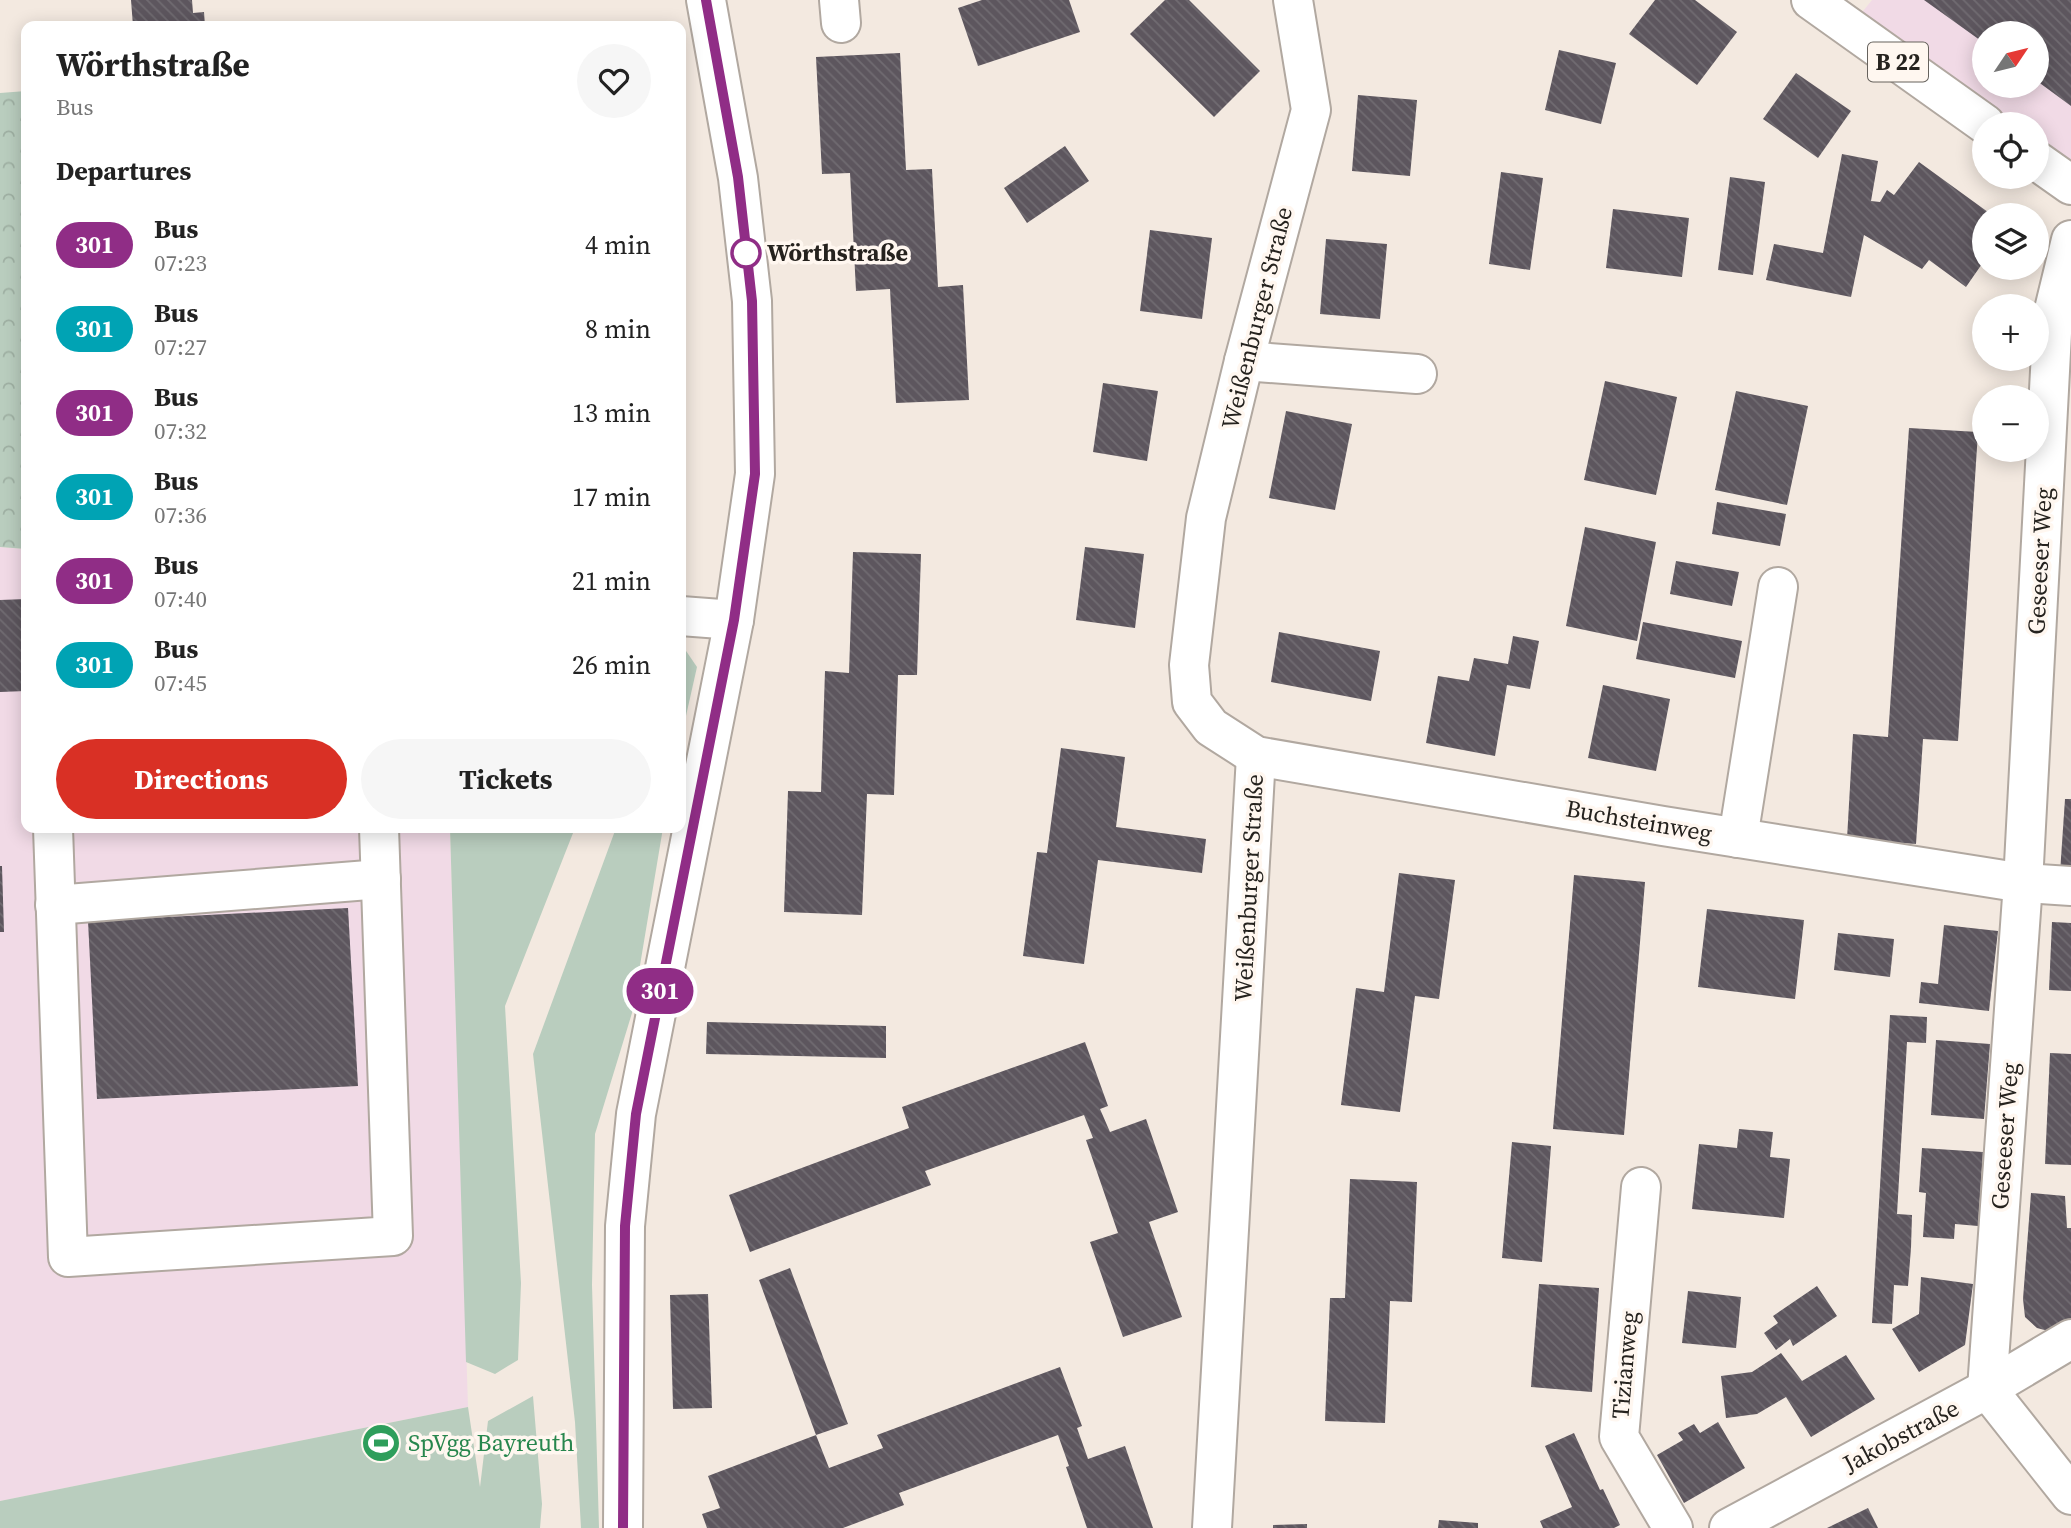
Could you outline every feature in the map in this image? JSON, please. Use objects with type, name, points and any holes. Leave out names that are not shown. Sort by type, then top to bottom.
[{"type":"street","points":[[623,1528],[625,1226],[636,1114],[734,620],[755,474],[752,301],[738,177],[706,0]]},
{"type":"street","name":"Weißenburger Straße","points":[[1212,1528],[1256,755],[1211,727],[1192,702],[1189,665],[1206,518],[1244,361],[1311,110],[1293,0]]},
{"type":"street","name":"B 22","points":[[1811,0],[1972,114]]},
{"type":"street","points":[[2049,169],[2071,185]]},
{"type":"street","name":"Geseeser Weg","points":[[1987,1389],[2023,884],[2053,314],[2071,240]]},
{"type":"street","points":[[1244,361],[1417,374]]},
{"type":"street","points":[[1738,838],[1778,587]]},
{"type":"street","points":[[686,616],[734,620]]},
{"type":"street","name":"Buchsteinweg","points":[[1256,755],[2023,884]]},
{"type":"street","points":[[53,833],[68,1256],[393,1236],[379,833]]},
{"type":"street","points":[[55,905],[381,879]]},
{"type":"street","points":[[2023,884],[2071,886]]},
{"type":"street","name":"Tizianweg","points":[[1641,1187],[1619,1437],[1673,1528]]},
{"type":"street","name":"Jakobstraße","points":[[1729,1528],[1787,1515],[2071,1339]]},
{"type":"street","points":[[1987,1389],[2071,1495]]},
{"type":"shaded area","points":[[1872,0],[2071,0],[2071,172],[2049,156],[2049,112],[1986,112],[1855,21]]},
{"type":"shaded area","points":[[0,547],[21,549],[21,833],[450,833],[468,1407],[0,1501]]},
{"type":"green space","points":[[21,91],[21,549],[0,547],[0,93]]},
{"type":"green space","points":[[686,651],[697,667],[686,716]]},
{"type":"green space","points":[[450,833],[573,833],[505,1006],[521,1283],[518,1360],[495,1374],[466,1362]]},
{"type":"green space","points":[[614,833],[662,833],[632,1013],[595,1134],[592,1285],[599,1528],[581,1528],[575,1422],[533,1054]]},
{"type":"green space","name":"SpVgg Bayreuth","points":[[533,1396],[542,1504],[540,1528],[0,1528],[0,1501],[468,1407],[480,1487],[488,1421]]},
{"type":"building","points":[[131,0],[192,0],[193,13],[204,12],[205,21],[133,21]]},
{"type":"building","points":[[982,0],[1069,0],[1080,32],[978,66],[958,8]]},
{"type":"building","points":[[1165,0],[1189,0],[1260,71],[1214,117],[1130,34]]},
{"type":"building","points":[[1655,0],[1695,0],[1737,32],[1697,85],[1629,34]]},
{"type":"building","points":[[1924,0],[2071,0],[2071,106],[2049,90],[2049,21],[1972,21],[1972,34]]},
{"type":"building","points":[[1559,50],[1616,63],[1601,124],[1545,110]]},
{"type":"building","points":[[900,53],[906,170],[932,169],[938,287],[963,285],[969,400],[896,403],[890,289],[856,291],[850,173],[822,174],[816,57]]},
{"type":"building","points":[[1796,73],[1851,111],[1818,158],[1763,119]]},
{"type":"building","points":[[1358,95],[1417,100],[1410,176],[1352,171]]},
{"type":"building","points":[[1065,146],[1089,181],[1027,223],[1004,188]]},
{"type":"building","points":[[1842,154],[1878,161],[1871,201],[1880,202],[1887,190],[1894,195],[1919,162],[1975,203],[1972,203],[1972,278],[1966,287],[1929,260],[1922,269],[1864,235],[1851,297],[1766,280],[1774,244],[1823,253]]},
{"type":"building","points":[[1501,172],[1543,178],[1530,270],[1489,264]]},
{"type":"building","points":[[1730,177],[1765,182],[1753,275],[1718,270]]},
{"type":"building","points":[[1613,209],[1689,218],[1682,277],[1606,268]]},
{"type":"building","points":[[1150,230],[1212,238],[1202,319],[1140,311]]},
{"type":"building","points":[[1326,239],[1387,244],[1380,319],[1320,314]]},
{"type":"building","points":[[1605,381],[1677,397],[1656,495],[1584,480]]},
{"type":"building","points":[[1103,383],[1158,391],[1147,461],[1093,452]]},
{"type":"building","points":[[1736,391],[1808,406],[1787,505],[1715,490]]},
{"type":"building","points":[[1286,411],[1352,424],[1335,510],[1269,498]]},
{"type":"building","points":[[1909,428],[1972,432],[1972,462],[1976,462],[1958,741],[1923,739],[1916,844],[1847,839],[1853,734],[1888,737]]},
{"type":"building","points":[[1717,502],[1786,514],[1780,546],[1712,534]]},
{"type":"building","points":[[1585,527],[1656,542],[1637,641],[1566,626]]},
{"type":"building","points":[[1085,547],[1144,554],[1135,628],[1076,620]]},
{"type":"building","points":[[853,552],[921,554],[917,675],[898,675],[894,795],[867,794],[862,915],[784,912],[788,791],[821,792],[825,671],[849,673]]},
{"type":"building","points":[[1676,561],[1739,572],[1732,606],[1670,594]]},
{"type":"building","points":[[21,599],[21,691],[0,692],[0,600]]},
{"type":"building","points":[[1643,622],[1742,641],[1735,678],[1636,659]]},
{"type":"building","points":[[1279,632],[1380,651],[1371,701],[1271,682]]},
{"type":"building","points":[[1513,636],[1539,641],[1530,689],[1507,685],[1495,756],[1426,743],[1438,676],[1469,681],[1474,658],[1508,664]]},
{"type":"building","points":[[1603,685],[1670,699],[1656,771],[1588,758]]},
{"type":"building","points":[[1061,748],[1125,757],[1116,827],[1206,839],[1202,873],[1098,860],[1084,964],[1023,956],[1037,852],[1047,853]]},
{"type":"building","points":[[2065,799],[2071,799],[2071,873],[2060,873]]},
{"type":"building","points":[[2,866],[4,932],[0,932]]},
{"type":"building","points":[[1399,873],[1455,880],[1439,999],[1415,996],[1400,1112],[1341,1105],[1356,988],[1384,992]]},
{"type":"building","points":[[1574,875],[1645,882],[1624,1135],[1553,1129]]},
{"type":"building","points":[[348,908],[358,1086],[97,1099],[88,921]]},
{"type":"building","points":[[1707,909],[1804,920],[1795,999],[1698,987]]},
{"type":"building","points":[[2052,922],[2071,923],[2071,991],[2049,990]]},
{"type":"building","points":[[1944,925],[1998,931],[1989,1011],[1919,1003],[1921,982],[1938,984]]},
{"type":"building","points":[[1838,933],[1894,939],[1890,977],[1834,970]]},
{"type":"building","points":[[1890,1015],[1927,1017],[1926,1043],[1907,1042],[1897,1214],[1912,1215],[1911,1248],[1908,1286],[1894,1285],[1892,1324],[1872,1323]]},
{"type":"building","points":[[707,1022],[886,1026],[886,1058],[706,1054]]},
{"type":"building","points":[[1936,1040],[1990,1044],[1984,1119],[1931,1115]]},
{"type":"building","points":[[1085,1042],[1108,1106],[1100,1109],[1110,1132],[1146,1119],[1178,1212],[1149,1222],[1182,1317],[1123,1337],[1090,1242],[1118,1233],[1086,1140],[1093,1138],[1084,1115],[925,1171],[931,1185],[750,1252],[729,1195],[909,1128],[902,1107]]},
{"type":"building","points":[[2050,1053],[2071,1054],[2071,1165],[2045,1164]]},
{"type":"building","points":[[1739,1129],[1773,1132],[1770,1157],[1790,1159],[1784,1218],[1692,1209],[1699,1144],[1737,1148]]},
{"type":"building","points":[[1512,1142],[1551,1146],[1542,1262],[1502,1258]]},
{"type":"building","points":[[1922,1148],[1983,1152],[1978,1226],[1955,1224],[1954,1239],[1923,1237],[1926,1193],[1919,1192]]},
{"type":"building","points":[[1350,1179],[1417,1182],[1412,1302],[1390,1301],[1385,1423],[1325,1421],[1330,1298],[1345,1298]]},
{"type":"building","points":[[2031,1193],[2065,1196],[2067,1228],[2071,1228],[2071,1326],[2052,1332],[2037,1328],[2025,1317],[2023,1299]]},
{"type":"building","points":[[790,1268],[848,1424],[816,1435],[759,1280]]},
{"type":"building","points":[[1921,1277],[1973,1284],[1965,1345],[1919,1372],[1892,1329],[1919,1314]]},
{"type":"building","points":[[1539,1284],[1599,1288],[1592,1392],[1531,1387]]},
{"type":"building","points":[[1817,1286],[1837,1316],[1793,1346],[1790,1339],[1776,1350],[1764,1333],[1778,1323],[1773,1316]]},
{"type":"building","points":[[1688,1291],[1741,1297],[1736,1348],[1682,1343]]},
{"type":"building","points":[[708,1294],[712,1408],[673,1409],[670,1295]]},
{"type":"building","points":[[1781,1353],[1802,1381],[1846,1355],[1875,1399],[1811,1437],[1786,1397],[1757,1414],[1726,1418],[1721,1376],[1752,1372]]},
{"type":"building","points":[[1060,1367],[1082,1426],[1077,1428],[1088,1459],[1125,1446],[1153,1528],[1087,1528],[1058,1435],[899,1493],[904,1505],[843,1528],[707,1528],[702,1514],[720,1508],[708,1476],[816,1435],[829,1468],[883,1448],[877,1435]]},
{"type":"building","points":[[1718,1422],[1745,1468],[1684,1503],[1657,1455],[1683,1440],[1678,1433],[1694,1424],[1700,1433]]},
{"type":"building","points":[[1574,1433],[1600,1490],[1603,1489],[1620,1525],[1614,1528],[1543,1528],[1540,1521],[1572,1507],[1545,1446]]},
{"type":"building","points":[[1868,1508],[1878,1528],[1827,1528]]},
{"type":"building","points":[[1439,1520],[1478,1523],[1478,1528],[1438,1528]]},
{"type":"building","points":[[1307,1524],[1307,1528],[1273,1528],[1273,1525]]},
{"type":"bus line","name":"301","points":[[623,1528],[625,1226],[636,1114],[734,620],[755,474],[752,301],[738,177],[706,0]]},
{"type":"place","name":"Wörthstraße","points":[[746,253]]},
{"type":"place","name":"SpVgg Bayreuth","points":[[381,1443]]}]
